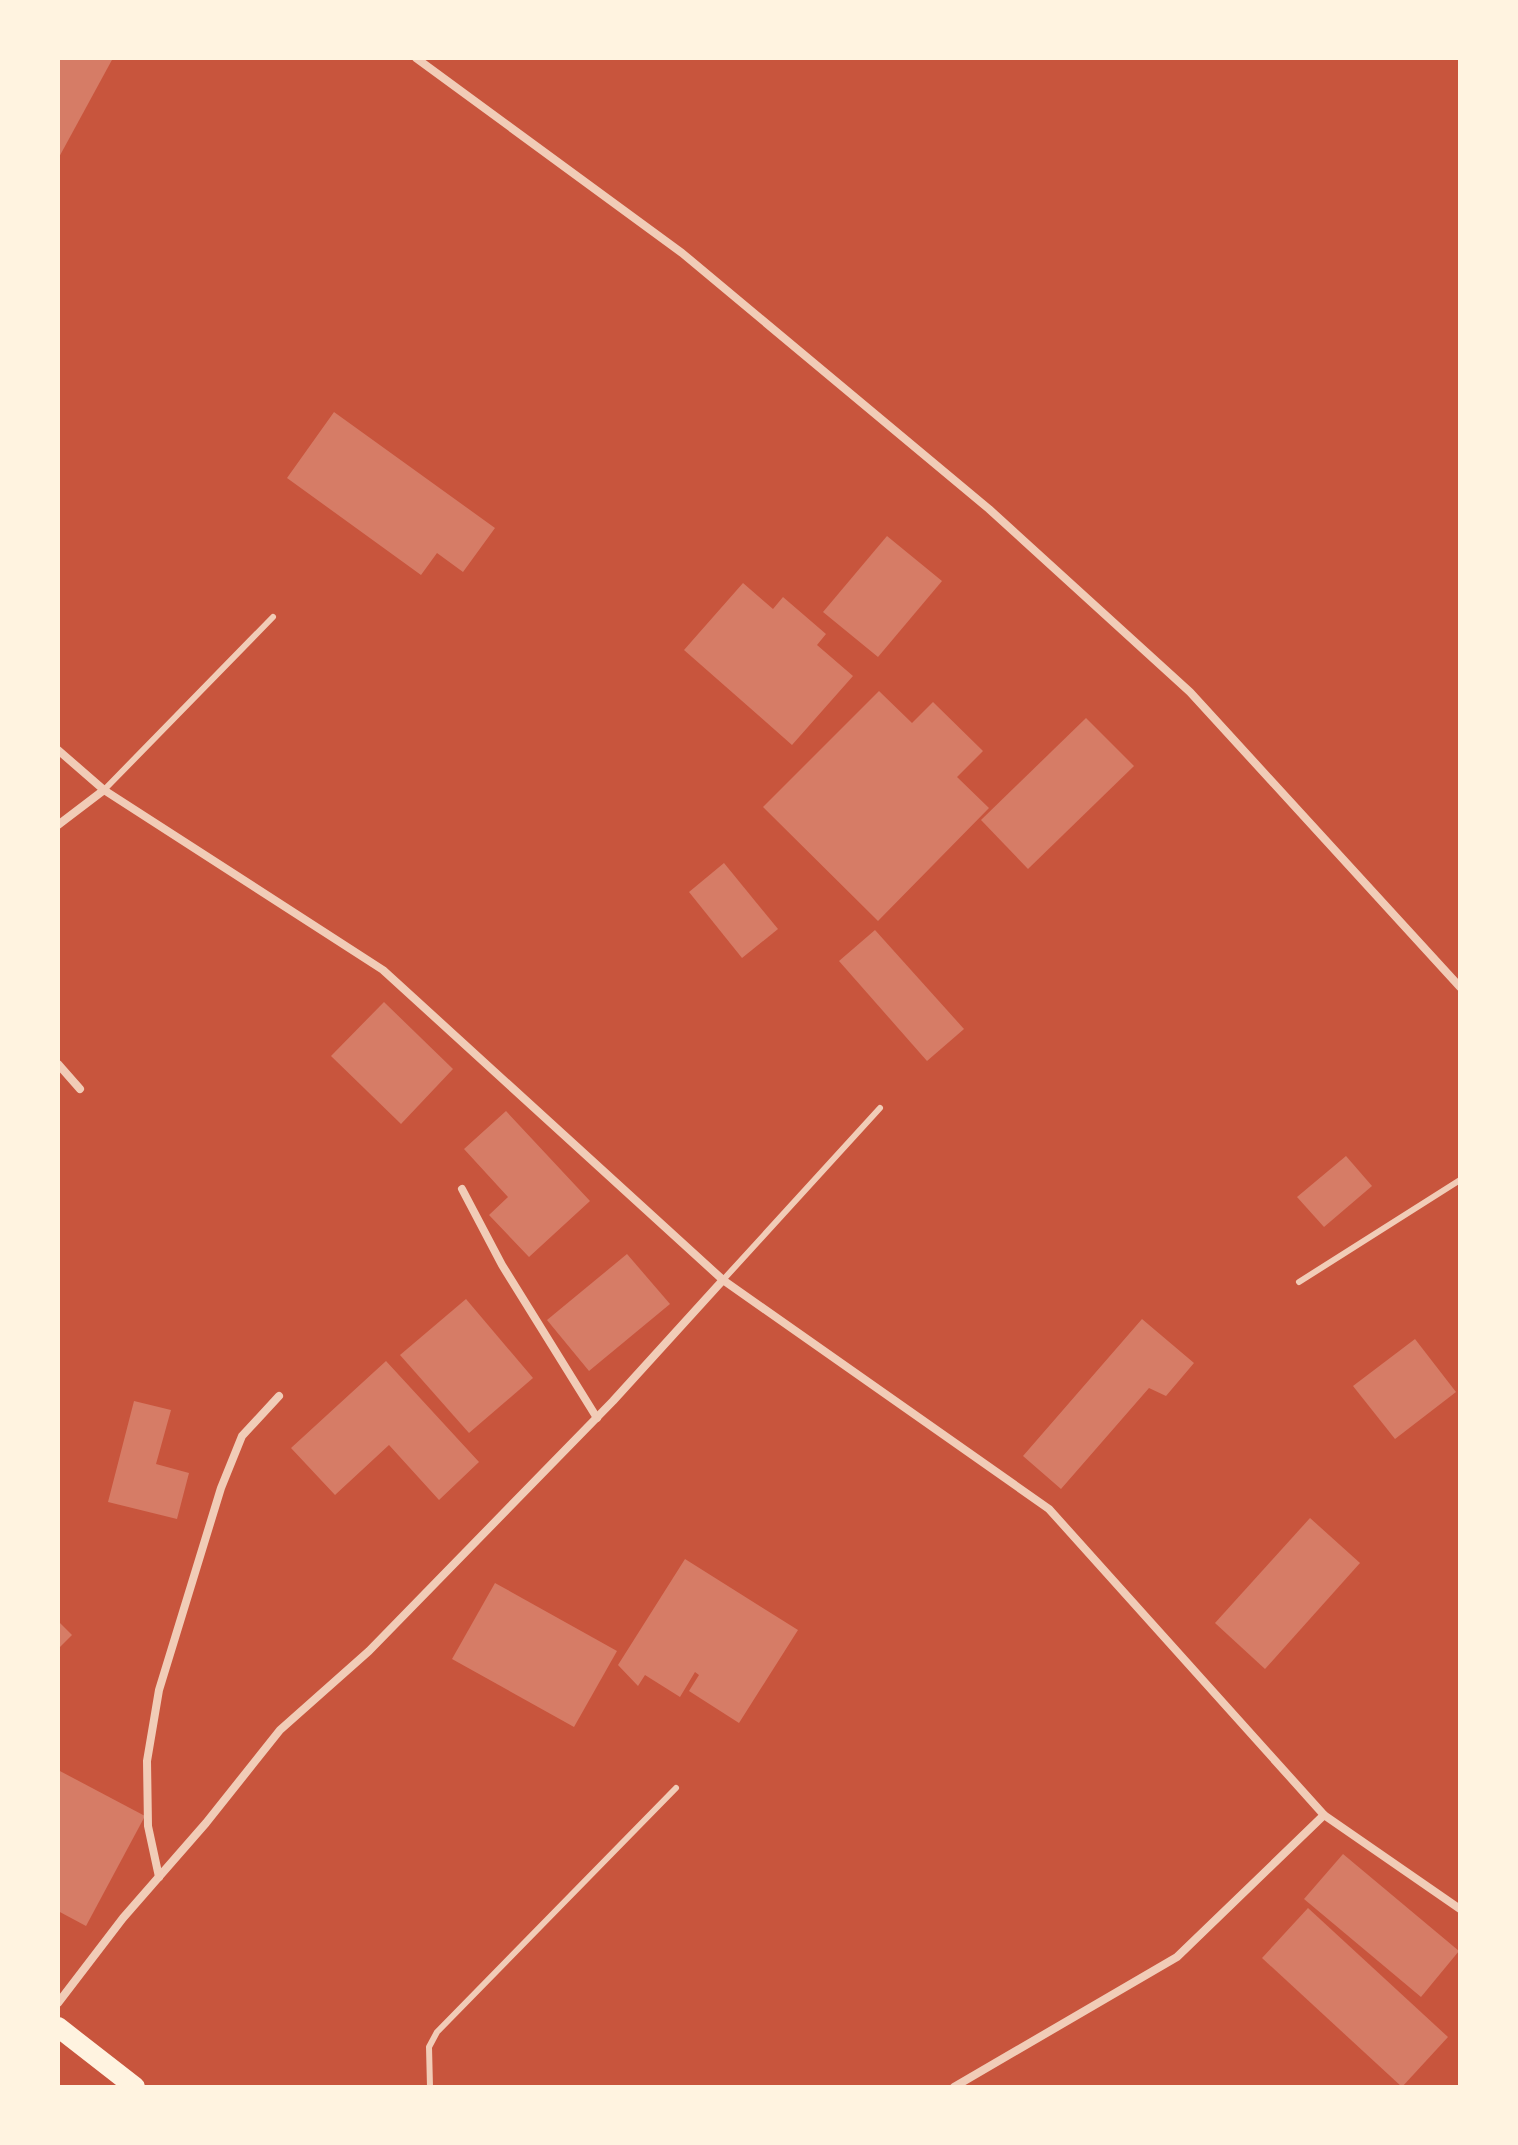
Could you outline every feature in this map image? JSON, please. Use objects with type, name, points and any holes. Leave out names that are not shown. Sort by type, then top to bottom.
[{"type":"main road","points":[[58,2027],[135,2087]]},
{"type":"street","points":[[416,58],[682,253],[989,509],[1190,692],[1460,987]]},
{"type":"street","points":[[58,750],[104,790],[383,970],[723,1280],[1049,1509],[1324,1815],[1460,1909]]},
{"type":"street","points":[[58,825],[104,790]]},
{"type":"street","points":[[58,1064],[80,1089]]},
{"type":"street","points":[[462,1189],[502,1265],[597,1418]]},
{"type":"street","points":[[58,2003],[123,1918],[206,1823],[280,1730],[369,1651],[597,1418],[723,1280]]},
{"type":"street","points":[[159,1877],[148,1826],[147,1761],[159,1690],[221,1488],[242,1436],[279,1396]]},
{"type":"street","points":[[954,2087],[1177,1957],[1324,1815]]},
{"type":"lane","points":[[104,790],[273,617]]},
{"type":"lane","points":[[723,1280],[880,1108]]},
{"type":"lane","points":[[1299,1282],[1460,1180]]},
{"type":"lane","points":[[430,2087],[429,2047],[437,2032],[676,1788]]},
{"type":"building","points":[[58,58],[113,58],[58,159]]},
{"type":"building","points":[[334,412],[495,528],[463,572],[437,553],[421,575],[287,478]]},
{"type":"building","points":[[887,536],[942,581],[878,657],[823,612]]},
{"type":"building","points":[[743,583],[773,609],[783,597],[826,634],[817,645],[853,676],[792,745],[684,650]]},
{"type":"building","points":[[879,691],[912,723],[933,702],[983,751],[957,777],[989,808],[878,921],[763,807]]},
{"type":"building","points":[[1086,718],[1134,766],[1028,869],[981,820]]},
{"type":"building","points":[[724,863],[778,929],[742,958],[689,892]]},
{"type":"building","points":[[875,930],[964,1029],[927,1061],[839,961]]},
{"type":"building","points":[[384,1002],[453,1069],[401,1124],[331,1056]]},
{"type":"building","points":[[506,1111],[590,1201],[529,1257],[489,1215],[508,1197],[464,1149]]},
{"type":"building","points":[[1346,1156],[1372,1186],[1324,1227],[1297,1197]]},
{"type":"building","points":[[627,1254],[670,1304],[589,1371],[547,1320]]},
{"type":"building","points":[[466,1299],[533,1378],[469,1433],[400,1355]]},
{"type":"building","points":[[1142,1319],[1194,1363],[1166,1396],[1149,1388],[1061,1489],[1023,1456]]},
{"type":"building","points":[[1415,1339],[1456,1392],[1395,1439],[1353,1386]]},
{"type":"building","points":[[386,1361],[479,1462],[439,1500],[389,1445],[335,1495],[291,1448]]},
{"type":"building","points":[[134,1401],[171,1410],[156,1464],[189,1473],[177,1519],[108,1502]]},
{"type":"building","points":[[1310,1518],[1360,1563],[1265,1669],[1215,1623]]},
{"type":"building","points":[[685,1559],[798,1630],[739,1723],[689,1691],[699,1675],[695,1672],[680,1697],[645,1675],[638,1686],[618,1665]]},
{"type":"building","points":[[495,1583],[617,1651],[574,1727],[452,1659]]},
{"type":"building","points":[[58,1621],[72,1635],[58,1649]]},
{"type":"building","points":[[58,1770],[145,1816],[86,1926],[58,1911]]},
{"type":"building","points":[[1343,1854],[1459,1951],[1421,1997],[1304,1899]]},
{"type":"building","points":[[1308,1908],[1448,2037],[1402,2087],[1262,1958]]}]
